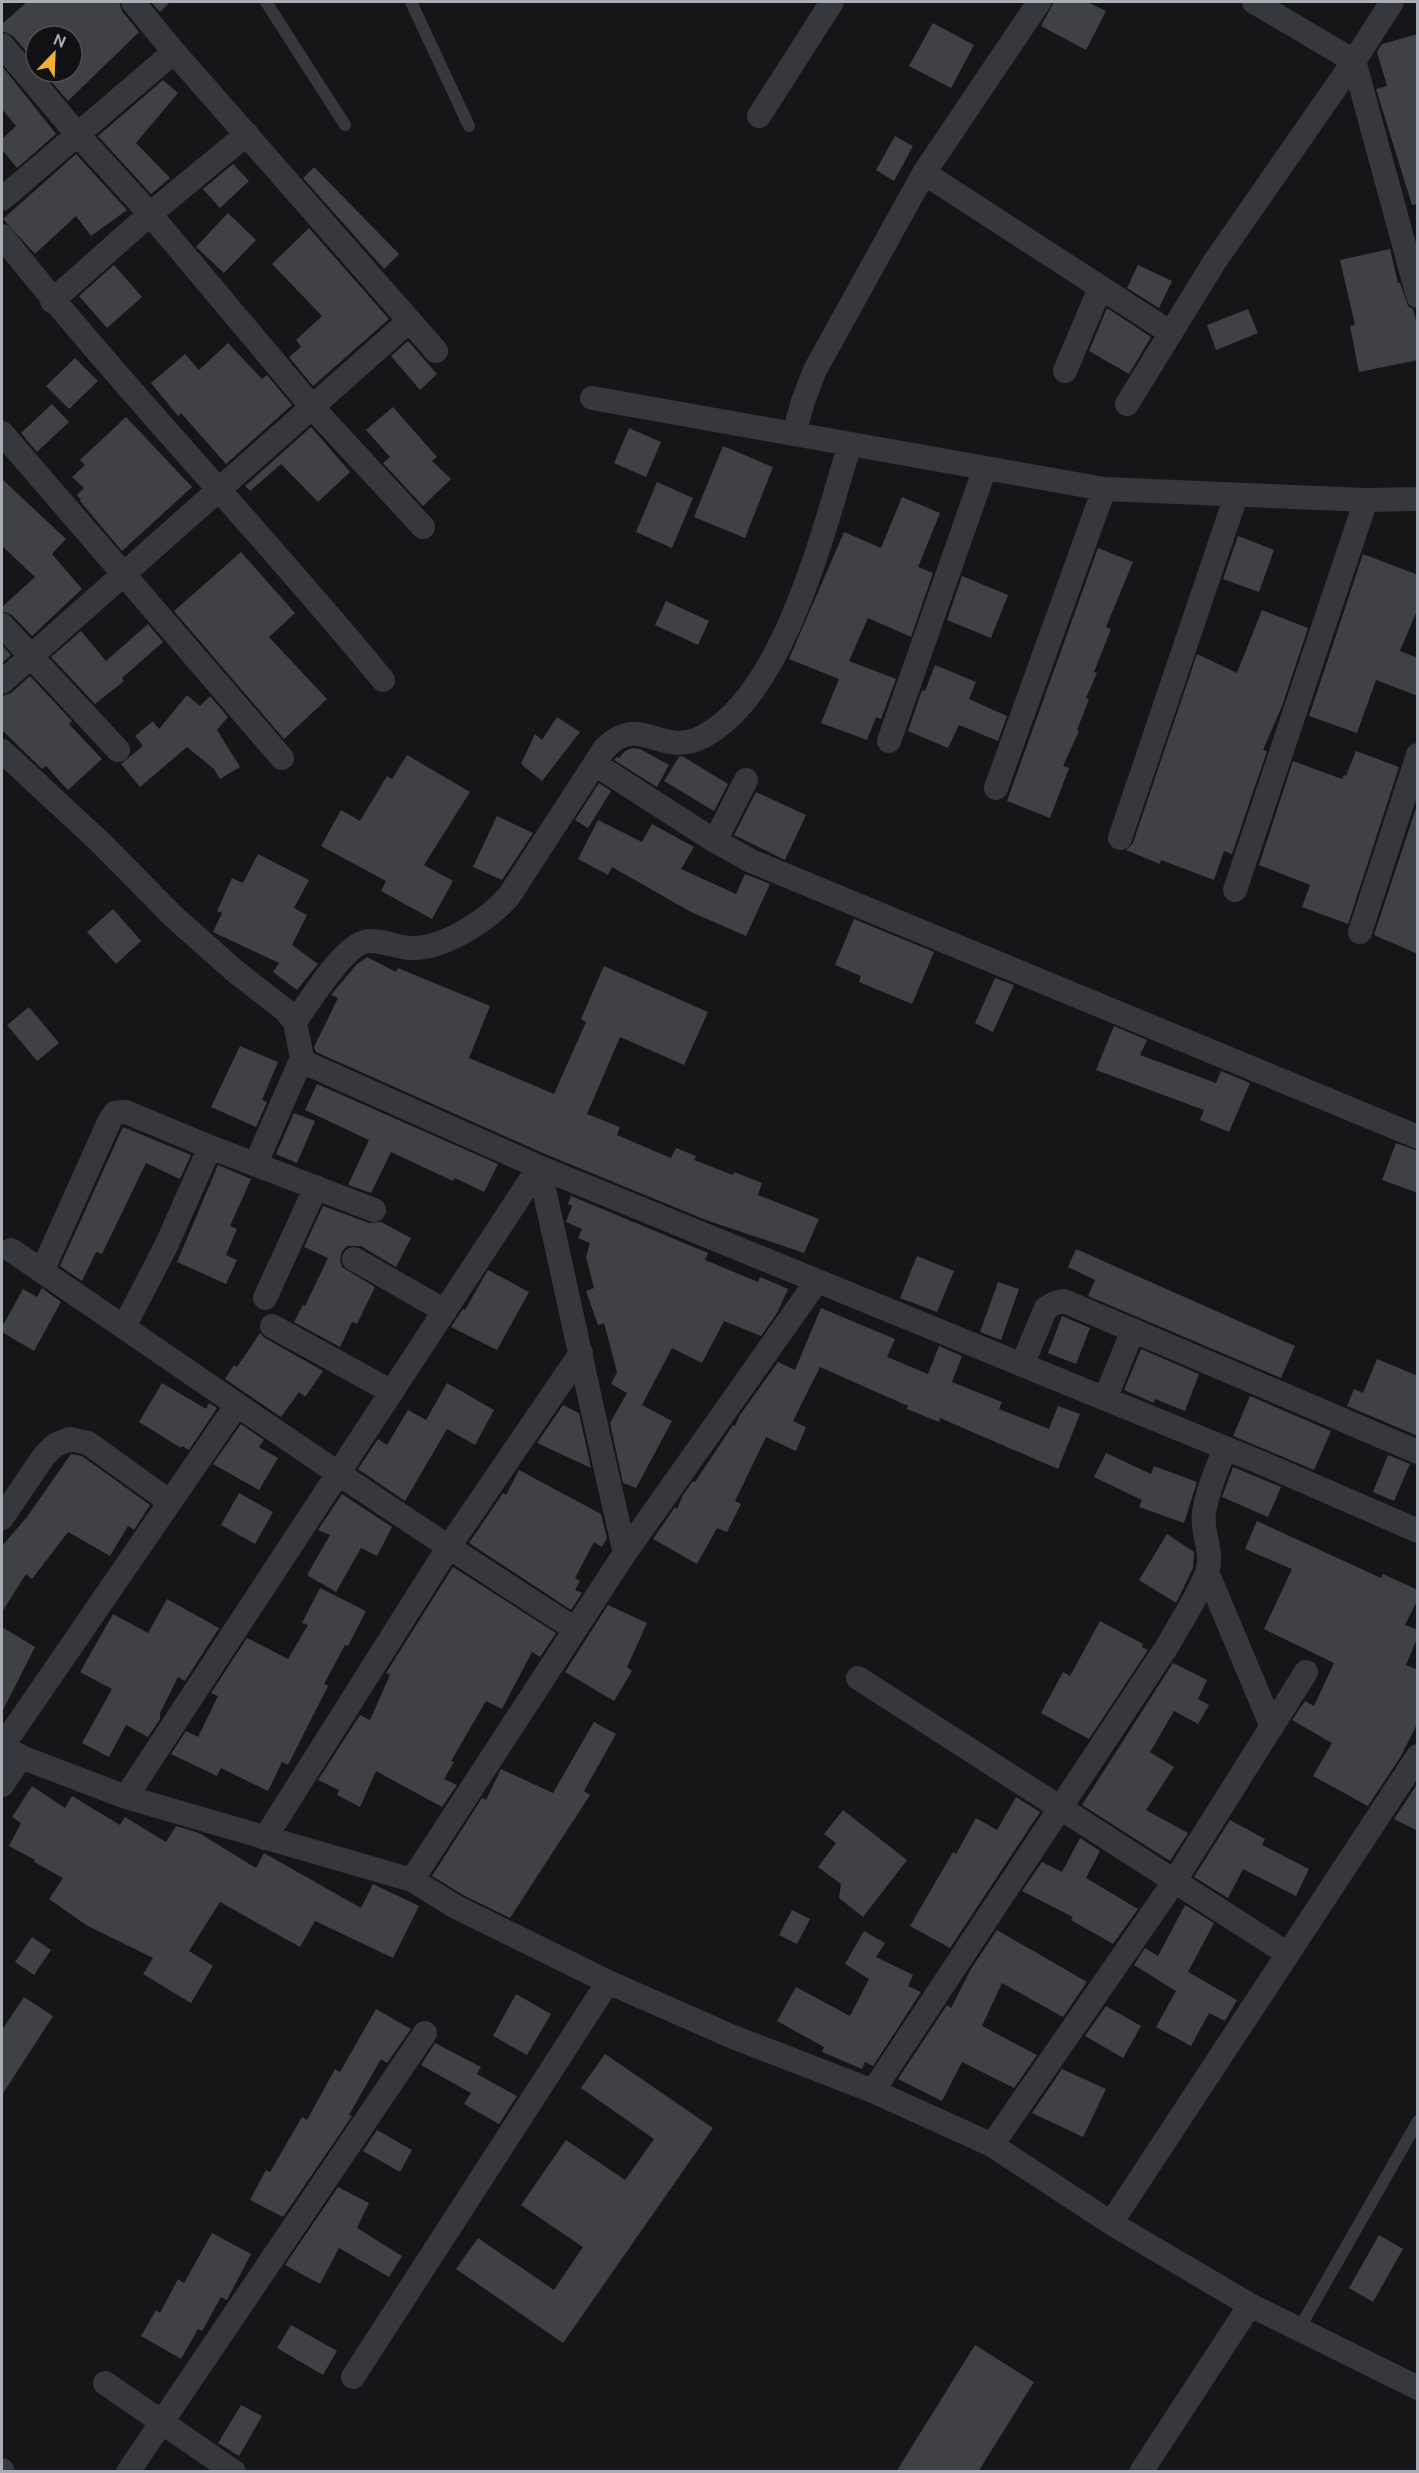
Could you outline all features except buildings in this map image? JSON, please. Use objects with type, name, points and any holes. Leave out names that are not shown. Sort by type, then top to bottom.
[{"type":"street","points":[[133,2],[174,52],[436,351]]},
{"type":"street","points":[[759,116],[832,2]]},
{"type":"street","points":[[794,434],[815,370],[924,173],[1037,2]]},
{"type":"street","points":[[1127,404],[1215,261],[1354,61],[1392,2]]},
{"type":"street","points":[[1268,5],[1354,61],[1418,296]]},
{"type":"street","points":[[2,45],[78,135],[150,214],[313,408],[423,527]]},
{"type":"street","points":[[2,199],[174,52]]},
{"type":"street","points":[[52,301],[150,214],[247,134]]},
{"type":"street","points":[[924,173],[1171,333]]},
{"type":"street","points":[[2,236],[52,301],[332,616],[383,680]]},
{"type":"street","points":[[1065,371],[1100,288]]},
{"type":"street","points":[[2,682],[410,321]]},
{"type":"street","points":[[592,398],[1104,489],[1236,496],[1366,500],[1418,499]]},
{"type":"street","points":[[2,433],[282,758]]},
{"type":"street","points":[[295,1022],[334,968],[351,949],[365,941],[410,948],[428,947],[449,939],[499,908],[605,748],[625,733],[645,734],[664,742],[679,744],[694,741],[732,714],[759,681],[784,637],[803,593],[850,444]]},
{"type":"street","points":[[889,741],[984,468]]},
{"type":"street","points":[[996,788],[1104,489]]},
{"type":"street","points":[[1120,838],[1236,496]]},
{"type":"street","points":[[1235,890],[1366,500]]},
{"type":"street","points":[[2,626],[118,750]]},
{"type":"street","points":[[2,751],[100,842],[174,917],[236,972],[285,1010],[295,1022],[302,1058],[308,1064],[539,1167],[1225,1448],[1418,1531]]},
{"type":"street","points":[[1360,932],[1418,755]]},
{"type":"street","points":[[595,764],[715,841],[751,861],[1418,1137]]},
{"type":"street","points":[[715,841],[746,780]]},
{"type":"street","points":[[256,1163],[302,1058]]},
{"type":"street","points":[[42,1271],[110,1120],[116,1113],[126,1112],[374,1210]]},
{"type":"street","points":[[123,1327],[166,1246],[210,1146]]},
{"type":"street","points":[[126,1797],[539,1167]]},
{"type":"street","points":[[539,1167],[625,1553]]},
{"type":"street","points":[[265,1298],[316,1187]]},
{"type":"street","points":[[11,1250],[236,1406],[448,1548],[575,1629]]},
{"type":"street","points":[[354,1259],[445,1311]]},
{"type":"street","points":[[411,1880],[625,1553],[817,1281]]},
{"type":"street","points":[[1022,1365],[1046,1308],[1064,1301],[1418,1452]]},
{"type":"street","points":[[272,1326],[392,1392]]},
{"type":"street","points":[[1105,1399],[1133,1330]]},
{"type":"street","points":[[266,1838],[448,1548],[581,1353]]},
{"type":"street","points":[[2,1785],[8,1750],[170,1502],[236,1406]]},
{"type":"street","points":[[2,1518],[44,1456],[55,1445],[70,1439],[88,1443],[170,1502]]},
{"type":"street","points":[[873,2091],[1168,1645],[1207,1572],[1210,1551],[1204,1533],[1204,1514],[1225,1448]]},
{"type":"street","points":[[1207,1572],[1272,1727]]},
{"type":"street","points":[[992,2145],[1174,1882],[1306,1672]]},
{"type":"street","points":[[858,1678],[1288,1954]]},
{"type":"street","points":[[8,1750],[126,1797],[411,1880],[456,1907],[608,1982],[733,2037],[873,2091],[992,2145],[1111,2223],[1250,2305],[1418,2388]]},
{"type":"street","points":[[1111,2223],[1418,1756]]},
{"type":"street","points":[[353,2377],[608,1982]]},
{"type":"street","points":[[128,2472],[425,2033]]},
{"type":"street","points":[[1141,2472],[1250,2305]]},
{"type":"street","points":[[105,2383],[234,2472]]},
{"type":"lane","points":[[266,2],[345,125]]},
{"type":"lane","points":[[411,2],[469,126]]},
{"type":"lane","points":[[1299,2329],[1418,2121]]}]
